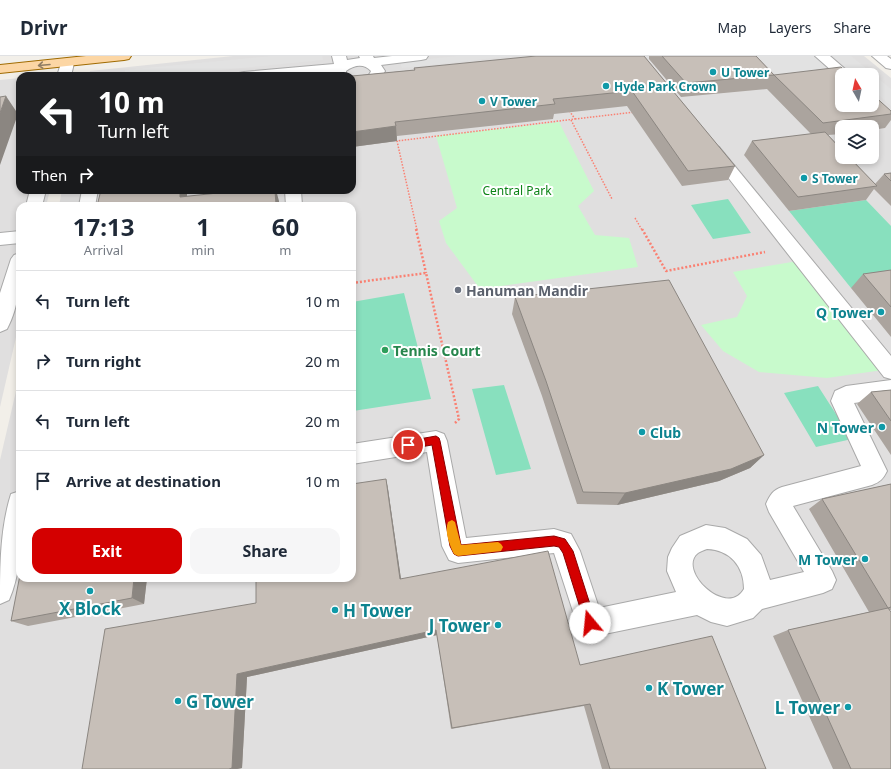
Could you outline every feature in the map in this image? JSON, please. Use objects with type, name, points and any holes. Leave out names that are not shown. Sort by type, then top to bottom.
[{"type":"main road","points":[[0,69],[124,56]]},
{"type":"street","points":[[282,72],[340,66],[367,60],[421,56]]},
{"type":"street","points":[[822,56],[837,68]]},
{"type":"street","points":[[879,56],[891,65]]},
{"type":"street","points":[[367,60],[377,68],[378,71],[374,78]]},
{"type":"street","points":[[65,72],[67,63]]},
{"type":"street","points":[[356,82],[364,82],[374,78],[389,76]]},
{"type":"street","points":[[704,137],[891,371]]},
{"type":"street","points":[[0,239],[16,237]]},
{"type":"street","points":[[0,324],[16,272]]},
{"type":"street","points":[[755,596],[823,580],[778,504],[782,498],[872,474],[875,471],[842,401],[843,397],[846,395],[891,389]]},
{"type":"street","points":[[356,453],[436,441],[455,546],[458,551],[554,541],[562,543],[567,551],[590,623],[699,601]]},
{"type":"street","points":[[0,591],[16,520]]},
{"type":"street","points":[[718,537],[730,542],[742,550],[750,561],[756,573],[757,586],[755,596],[748,606],[738,611],[725,612],[712,609],[699,601],[689,591],[682,579],[679,566],[680,555],[686,546],[694,539],[718,537]]},
{"type":"path","points":[[567,107],[575,119]]},
{"type":"path","points":[[436,441],[460,419],[397,141],[642,111]]},
{"type":"path","points":[[571,120],[612,199]]},
{"type":"path","points":[[636,218],[666,271],[793,247]]},
{"type":"path","points":[[356,283],[426,273]]},
{"type":"shaded area","points":[[233,56],[864,56],[879,68],[835,68],[835,112],[879,112],[879,68],[891,78],[891,769],[0,769],[0,460],[16,391],[16,582],[356,582],[356,202],[60,202],[61,194],[356,194],[356,72],[90,72]]},
{"type":"shaded area","points":[[272,56],[322,56],[323,60],[202,72],[125,72],[125,70]]},
{"type":"shaded area","points":[[457,56],[512,56],[402,68],[400,62]]},
{"type":"shaded area","points":[[757,56],[815,56],[832,70],[778,76]]},
{"type":"shaded area","points":[[832,56],[851,56],[866,68],[847,68]]},
{"type":"shaded area","points":[[16,78],[16,194],[49,194],[47,202],[16,202],[16,337],[0,407],[0,80]]},
{"type":"shaded area","points":[[879,79],[891,89],[891,106],[879,95]]},
{"type":"green space","name":"Central Park","points":[[559,122],[594,191],[578,206],[595,235],[629,238],[638,267],[480,289],[446,243],[439,221],[457,208],[436,136]]},
{"type":"green space","points":[[728,199],[751,233],[713,239],[691,205]]},
{"type":"green space","points":[[866,200],[891,226],[891,282],[851,288],[789,211]]},
{"type":"green space","points":[[804,260],[890,369],[827,378],[759,372],[723,351],[701,325],[737,317],[747,296],[733,272]]},
{"type":"green space","name":"Tennis Court","points":[[404,293],[431,399],[356,411],[356,301]]},
{"type":"green space","points":[[504,385],[531,469],[496,475],[472,389]]},
{"type":"green space","points":[[818,386],[852,439],[816,447],[784,393]]},
{"type":"building","points":[[536,56],[644,56],[735,166],[688,171],[632,91],[553,99],[555,104],[395,122],[396,126],[356,131],[356,76],[415,70],[414,68]]},
{"type":"building","name":"U Tower","points":[[662,56],[756,56],[774,75],[686,83]]},
{"type":"building","points":[[841,67],[842,68],[835,68],[835,112],[879,112],[879,100],[891,111],[891,114],[835,120],[835,121],[823,123],[774,75]]},
{"type":"building","points":[[6,96],[0,113],[0,97]]},
{"type":"building","points":[[825,132],[835,143],[835,164],[856,164],[877,186],[798,197],[752,141]]},
{"type":"building","points":[[891,173],[891,181],[884,174]]},
{"type":"building","points":[[100,194],[180,194],[180,197],[208,194],[275,194],[276,202],[98,202]]},
{"type":"building","points":[[891,270],[891,307],[863,274]]},
{"type":"building","name":"Club","points":[[669,280],[764,455],[731,469],[625,493],[583,492],[546,381],[515,297]]},
{"type":"building","points":[[891,390],[891,421],[871,392]]},
{"type":"building","points":[[386,479],[400,579],[548,551],[580,665],[712,636],[766,769],[610,769],[590,704],[452,728],[436,630],[237,674],[232,768],[82,769],[105,629],[256,603],[256,582],[356,582],[356,483]]},
{"type":"building","name":"M Tower","points":[[891,484],[891,607],[888,608],[822,499]]},
{"type":"building","name":"X Block","points":[[19,582],[134,582],[132,598],[11,621]]},
{"type":"building","name":"L Tower","points":[[888,608],[891,612],[891,769],[851,769],[788,630]]},
{"type":"slow traffic","points":[[452,525],[455,546],[458,551],[498,547]]},
{"type":"place","name":"U Tower","points":[[713,72]]},
{"type":"place","name":"Hyde Park Crown","points":[[606,86]]},
{"type":"place","name":"V Tower","points":[[482,101]]},
{"type":"place","name":"S Tower","points":[[804,178]]},
{"type":"place","name":"Hanuman Mandir","points":[[458,290]]},
{"type":"place","name":"Q Tower","points":[[881,312]]},
{"type":"place","name":"Tennis Court","points":[[385,350]]},
{"type":"place","name":"N Tower","points":[[882,427]]},
{"type":"place","name":"Club","points":[[642,432]]},
{"type":"place","name":"M Tower","points":[[865,559]]},
{"type":"place","name":"X Block","points":[[90,591]]},
{"type":"place","name":"H Tower","points":[[335,610]]},
{"type":"place","name":"J Tower","points":[[498,625]]},
{"type":"place","name":"K Tower","points":[[649,688]]},
{"type":"place","name":"G Tower","points":[[178,701]]},
{"type":"place","name":"L Tower","points":[[848,707]]},
{"type":"route","points":[[408,445],[436,441],[455,546],[458,551],[554,541],[562,543],[567,551],[590,623]]}]
